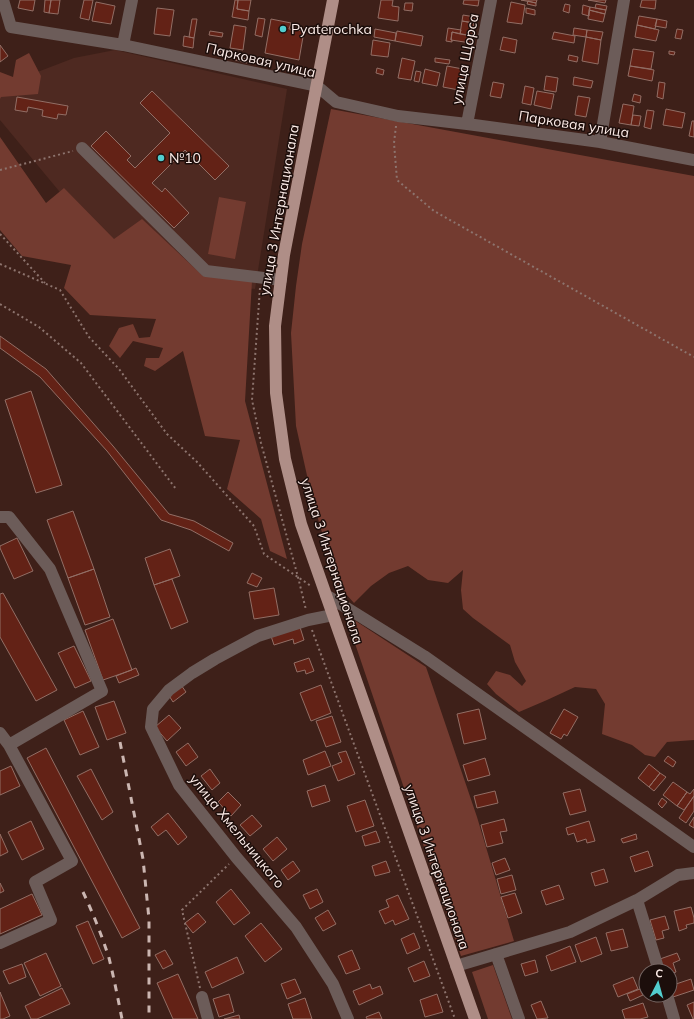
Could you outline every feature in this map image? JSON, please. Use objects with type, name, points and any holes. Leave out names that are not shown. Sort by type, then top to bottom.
[{"type":"main road","name":"улица 3 Интернационала","points":[[333,0],[284,255],[275,326],[276,392],[284,459],[301,524],[475,1019]]},
{"type":"street","name":"Парковая улица","points":[[3,0],[11,27],[123,45],[317,86],[336,102],[398,116],[600,142],[694,160]]},
{"type":"street","points":[[123,45],[132,0]]},
{"type":"street","name":"улица Щорса","points":[[467,124],[491,0]]},
{"type":"street","points":[[600,142],[624,0]]},
{"type":"street","points":[[82,148],[206,271],[281,280]]},
{"type":"street","points":[[0,517],[9,517],[50,569],[102,691],[9,745]]},
{"type":"street","points":[[326,595],[424,656],[694,847]]},
{"type":"street","name":"улица Хмельницкого","points":[[333,615],[308,620],[258,636],[192,673],[169,690],[153,709],[151,727],[179,785],[236,857],[296,927],[333,984],[348,1019]]},
{"type":"street","points":[[0,734],[9,745],[72,861],[35,882],[51,920],[0,943]]},
{"type":"street","points":[[456,966],[570,932],[637,900],[678,875],[694,873]]},
{"type":"street","points":[[637,900],[657,963]]},
{"type":"street","points":[[496,954],[519,1019]]},
{"type":"street","points":[[202,997],[208,1019]]},
{"type":"street","points":[[669,1003],[674,1019]]},
{"type":"path","points":[[398,116],[394,143],[397,180],[434,212],[694,357]]},
{"type":"path","points":[[0,170],[82,148]]},
{"type":"path","points":[[0,234],[46,284]]},
{"type":"path","points":[[0,264],[60,290],[89,337],[119,369],[167,434],[197,462],[254,526],[264,554],[326,595]]},
{"type":"path","points":[[260,277],[252,400],[308,620],[455,1019]]},
{"type":"path","points":[[0,304],[39,327],[81,363],[176,489]]},
{"type":"path","points":[[202,997],[182,910],[236,857]]},
{"type":"shaded area","points":[[115,50],[287,89],[255,289],[195,282],[108,250],[0,120],[0,89],[14,81],[74,58]]},
{"type":"shaded area","points":[[29,53],[41,76],[38,94],[1,97],[0,99],[0,72],[13,77],[16,60]]},
{"type":"shaded area","points":[[331,109],[694,176],[694,740],[667,742],[655,757],[645,755],[632,745],[602,734],[605,704],[596,689],[575,687],[519,712],[496,694],[487,684],[496,671],[510,675],[522,686],[526,681],[515,662],[510,645],[463,609],[461,590],[463,570],[448,583],[428,580],[408,566],[389,573],[371,586],[354,603],[337,584],[312,498],[296,426],[291,333],[302,244]]},
{"type":"shaded area","points":[[0,137],[46,203],[64,188],[114,239],[142,219],[203,276],[252,281],[245,401],[287,559],[270,551],[261,519],[227,489],[240,440],[205,436],[183,351],[155,371],[144,366],[146,358],[159,358],[163,348],[133,341],[120,358],[109,346],[119,328],[133,324],[139,338],[150,337],[156,319],[90,315],[64,288],[71,265],[22,256],[0,230]]},
{"type":"shaded area","points":[[219,197],[246,202],[235,259],[208,254]]},
{"type":"shaded area","points":[[345,614],[426,667],[477,817],[514,941],[461,956]]},
{"type":"shaded area","points":[[493,965],[512,1019],[488,1019],[472,972]]},
{"type":"building","points":[[20,0],[35,0],[33,11],[18,8]]},
{"type":"building","points":[[45,0],[51,0],[49,13],[44,12]]},
{"type":"building","points":[[51,0],[60,0],[58,14],[49,13]]},
{"type":"building","points":[[84,0],[93,0],[89,20],[80,18]]},
{"type":"building","points":[[235,0],[238,0],[237,9],[249,11],[248,20],[232,17]]},
{"type":"building","points":[[238,0],[251,0],[249,11],[237,9]]},
{"type":"building","points":[[381,0],[393,0],[392,6],[399,7],[398,21],[378,18]]},
{"type":"building","points":[[464,0],[479,0],[478,6],[463,4]]},
{"type":"building","points":[[521,0],[537,0],[536,3]]},
{"type":"building","points":[[588,0],[606,0],[605,3]]},
{"type":"building","points":[[642,0],[656,0],[655,9],[640,7]]},
{"type":"building","points":[[528,1],[536,3],[536,6],[527,4]]},
{"type":"building","points":[[96,2],[115,6],[111,24],[92,21]]},
{"type":"building","points":[[511,2],[525,5],[522,24],[507,22]]},
{"type":"building","points":[[405,3],[413,3],[412,11],[404,10]]},
{"type":"building","points":[[565,4],[570,5],[569,13],[563,11]]},
{"type":"building","points":[[596,4],[607,6],[606,10],[595,8]]},
{"type":"building","points":[[583,5],[590,7],[589,16],[582,14]]},
{"type":"building","points":[[590,7],[606,10],[605,14],[589,10]]},
{"type":"building","points":[[157,8],[174,10],[170,36],[154,34]]},
{"type":"building","points":[[526,8],[535,10],[535,15],[526,13]]},
{"type":"building","points":[[589,10],[605,14],[603,22],[588,19]]},
{"type":"building","points":[[463,15],[475,17],[474,23],[462,21]]},
{"type":"building","points":[[639,16],[657,19],[655,29],[637,25]]},
{"type":"building","points":[[258,18],[265,19],[262,37],[255,35]]},
{"type":"building","points":[[192,19],[197,19],[194,38],[189,37]]},
{"type":"building","points":[[271,19],[291,23],[289,29],[304,31],[299,60],[265,53]]},
{"type":"building","points":[[657,19],[667,21],[666,28],[655,26]]},
{"type":"building","points":[[462,21],[474,23],[472,36],[460,34]]},
{"type":"building","points":[[234,25],[246,27],[243,50],[230,48]]},
{"type":"building","points":[[637,25],[659,30],[656,41],[635,37]]},
{"type":"building","points":[[448,28],[461,30],[460,34],[452,32],[452,42],[446,41]]},
{"type":"building","points":[[574,28],[587,30],[586,37],[573,35]]},
{"type":"building","points":[[375,29],[396,33],[395,41],[374,37]]},
{"type":"building","points":[[677,29],[683,30],[681,39],[675,38]]},
{"type":"building","points":[[587,30],[603,32],[601,40],[586,37]]},
{"type":"building","points":[[210,31],[223,33],[222,37],[209,35]]},
{"type":"building","points":[[397,31],[423,36],[421,46],[395,41]]},
{"type":"building","points":[[452,32],[472,36],[471,43],[451,40]]},
{"type":"building","points":[[554,32],[575,36],[574,43],[552,39]]},
{"type":"building","points":[[184,36],[194,38],[193,48],[183,46]]},
{"type":"building","points":[[503,37],[517,40],[515,53],[500,50]]},
{"type":"building","points":[[586,37],[601,40],[598,64],[582,61]]},
{"type":"building","points":[[373,40],[390,43],[388,57],[371,55]]},
{"type":"building","points":[[0,45],[8,56],[0,62]]},
{"type":"building","points":[[215,48],[221,49],[221,52],[215,51]]},
{"type":"building","points":[[633,49],[654,52],[651,69],[630,66]]},
{"type":"building","points":[[669,51],[675,52],[674,55],[669,54]]},
{"type":"building","points":[[569,55],[578,57],[577,62],[568,60]]},
{"type":"building","points":[[235,57],[247,59],[247,63],[235,60]]},
{"type":"building","points":[[402,58],[415,61],[411,80],[398,78]]},
{"type":"building","points":[[435,58],[450,60],[449,64],[435,62]]},
{"type":"building","points":[[447,66],[468,70],[464,91],[443,87]]},
{"type":"building","points":[[630,66],[654,70],[652,81],[628,76]]},
{"type":"building","points":[[377,68],[384,70],[383,75],[376,73]]},
{"type":"building","points":[[425,69],[440,73],[437,86],[422,83]]},
{"type":"building","points":[[416,71],[421,72],[419,82],[414,81]]},
{"type":"building","points":[[546,76],[558,78],[556,92],[544,90]]},
{"type":"building","points":[[574,77],[593,81],[591,88],[573,85]]},
{"type":"building","points":[[493,82],[504,84],[501,98],[490,96]]},
{"type":"building","points":[[659,82],[665,83],[663,99],[657,97]]},
{"type":"building","points":[[525,86],[534,88],[531,105],[522,103]]},
{"type":"building","name":"№10","points":[[152,91],[229,166],[215,180],[185,150],[152,183],[162,192],[165,188],[189,213],[174,228],[91,146],[106,131],[131,156],[127,160],[135,168],[170,133],[140,103]]},
{"type":"building","points":[[537,91],[554,94],[551,109],[534,105]]},
{"type":"building","points":[[634,94],[641,96],[640,103],[632,101]]},
{"type":"building","points":[[578,96],[590,98],[586,117],[575,115]]},
{"type":"building","points":[[17,97],[68,106],[66,115],[58,114],[57,119],[42,116],[43,110],[28,107],[27,112],[15,110]]},
{"type":"building","points":[[623,104],[634,106],[631,125],[619,123]]},
{"type":"building","points":[[666,109],[685,113],[682,128],[663,125]]},
{"type":"building","points":[[647,110],[654,111],[651,129],[644,127]]},
{"type":"building","points":[[633,115],[641,116],[639,126],[631,125]]},
{"type":"building","points":[[692,121],[694,121],[694,137],[689,136]]},
{"type":"building","points":[[0,336],[46,369],[113,446],[169,514],[194,521],[233,543],[229,551],[191,530],[161,520],[107,451],[40,377],[0,348]]},
{"type":"building","points":[[31,391],[62,485],[36,493],[5,400]]},
{"type":"building","points":[[73,511],[94,569],[68,578],[47,520]]},
{"type":"building","points":[[17,538],[33,571],[14,579],[0,546]]},
{"type":"building","points":[[170,549],[180,576],[154,585],[145,558]]},
{"type":"building","points":[[94,569],[110,617],[85,625],[68,578]]},
{"type":"building","points":[[252,573],[262,578],[257,587],[247,583]]},
{"type":"building","points":[[172,579],[188,622],[171,629],[154,585]]},
{"type":"building","points":[[274,588],[279,615],[254,619],[249,592]]},
{"type":"building","points":[[3,593],[57,690],[36,701],[0,637],[0,594]]},
{"type":"building","points":[[113,619],[132,670],[103,680],[85,630]]},
{"type":"building","points":[[299,624],[304,640],[294,644],[293,639],[274,645],[270,633]]},
{"type":"building","points":[[74,646],[91,681],[75,688],[58,653]]},
{"type":"building","points":[[309,658],[314,671],[306,674],[305,670],[297,672],[294,663]]},
{"type":"building","points":[[136,668],[139,675],[119,683],[116,676]]},
{"type":"building","points":[[181,685],[186,692],[173,702],[168,694]]},
{"type":"building","points":[[321,685],[331,713],[311,721],[300,693]]},
{"type":"building","points":[[114,701],[126,733],[107,740],[95,707]]},
{"type":"building","points":[[479,709],[486,739],[464,744],[457,714]]},
{"type":"building","points":[[564,709],[578,717],[567,736],[564,734],[561,739],[550,733]]},
{"type":"building","points":[[83,711],[99,747],[80,755],[64,720]]},
{"type":"building","points":[[169,715],[181,728],[167,741],[155,727]]},
{"type":"building","points":[[332,716],[341,742],[326,747],[316,721]]},
{"type":"building","points":[[188,743],[198,757],[186,766],[176,752]]},
{"type":"building","points":[[46,748],[140,928],[122,938],[27,758]]},
{"type":"building","points":[[325,751],[331,766],[308,775],[303,760]]},
{"type":"building","points":[[346,751],[355,774],[338,781],[332,766],[342,762],[338,753]]},
{"type":"building","points":[[668,756],[676,762],[673,767],[664,761]]},
{"type":"building","points":[[485,758],[490,775],[468,781],[463,765]]},
{"type":"building","points":[[649,764],[660,773],[649,787],[638,778]]},
{"type":"building","points":[[11,766],[20,786],[0,795],[0,771]]},
{"type":"building","points":[[91,769],[113,812],[102,820],[77,776]]},
{"type":"building","points":[[210,769],[220,783],[212,790],[201,776]]},
{"type":"building","points":[[660,773],[666,777],[654,791],[649,787]]},
{"type":"building","points":[[673,782],[687,792],[677,806],[663,795]]},
{"type":"building","points":[[325,785],[330,801],[312,807],[307,791]]},
{"type":"building","points":[[580,789],[586,811],[570,815],[563,793]]},
{"type":"building","points":[[694,789],[694,796],[684,810],[677,806],[687,792],[690,794]]},
{"type":"building","points":[[495,791],[498,803],[477,808],[474,796]]},
{"type":"building","points":[[228,792],[241,805],[231,816],[218,802]]},
{"type":"building","points":[[694,796],[694,811],[686,823],[679,818]]},
{"type":"building","points":[[662,798],[667,802],[662,808],[658,804]]},
{"type":"building","points":[[365,800],[374,826],[356,832],[347,806]]},
{"type":"building","points":[[168,813],[187,837],[178,845],[166,830],[158,836],[151,827]]},
{"type":"building","points":[[252,815],[262,826],[250,836],[240,825]]},
{"type":"building","points":[[694,817],[694,828],[689,825]]},
{"type":"building","points":[[504,819],[507,831],[500,832],[503,843],[487,847],[481,825]]},
{"type":"building","points":[[31,821],[44,849],[22,860],[8,832]]},
{"type":"building","points":[[589,821],[595,841],[587,843],[586,839],[577,842],[574,833],[568,835],[566,828]]},
{"type":"building","points":[[376,831],[380,842],[365,846],[362,836]]},
{"type":"building","points":[[0,834],[8,852],[0,856]]},
{"type":"building","points":[[636,834],[637,839],[623,843],[621,839]]},
{"type":"building","points":[[277,837],[287,849],[273,861],[263,849]]},
{"type":"building","points":[[648,851],[653,866],[635,872],[630,857]]},
{"type":"building","points":[[505,858],[510,870],[496,875],[492,863]]},
{"type":"building","points":[[293,861],[300,871],[288,880],[281,870]]},
{"type":"building","points":[[386,861],[390,872],[375,876],[372,866]]},
{"type":"building","points":[[604,869],[608,882],[595,886],[591,873]]},
{"type":"building","points":[[512,875],[516,890],[501,894],[497,879]]},
{"type":"building","points":[[0,883],[4,891],[0,893]]},
{"type":"building","points":[[559,885],[564,899],[546,905],[541,891]]},
{"type":"building","points":[[231,889],[250,913],[234,925],[216,902]]},
{"type":"building","points":[[317,889],[323,902],[310,909],[303,895]]},
{"type":"building","points":[[515,893],[522,913],[508,918],[501,897]]},
{"type":"building","points":[[32,894],[42,915],[0,934],[0,909]]},
{"type":"building","points":[[398,895],[409,919],[395,925],[393,920],[385,924],[379,911],[389,907],[386,900]]},
{"type":"building","points":[[691,907],[694,923],[686,925],[687,928],[679,931],[674,911]]},
{"type":"building","points":[[328,910],[336,924],[323,931],[315,918]]},
{"type":"building","points":[[198,913],[206,922],[193,933],[185,923]]},
{"type":"building","points":[[665,916],[669,929],[662,931],[664,938],[656,940],[650,920]]},
{"type":"building","points":[[88,921],[104,959],[93,964],[76,926]]},
{"type":"building","points":[[261,923],[282,949],[265,962],[245,936]]},
{"type":"building","points":[[623,929],[628,947],[611,951],[606,933]]},
{"type":"building","points":[[414,933],[420,948],[407,954],[401,939]]},
{"type":"building","points":[[596,937],[602,954],[581,962],[575,945]]},
{"type":"building","points":[[570,946],[576,962],[551,971],[546,956]]},
{"type":"building","points":[[165,950],[173,964],[163,969],[155,955]]},
{"type":"building","points":[[352,950],[360,969],[346,974],[338,956]]},
{"type":"building","points":[[46,953],[61,986],[40,996],[24,963]]},
{"type":"building","points":[[677,953],[680,960],[673,963],[661,963],[660,959]]},
{"type":"building","points":[[237,957],[244,973],[212,988],[205,972]]},
{"type":"building","points":[[535,960],[538,972],[525,976],[521,964]]},
{"type":"building","points":[[424,961],[430,976],[414,982],[408,968]]},
{"type":"building","points":[[22,964],[26,977],[9,984],[3,971]]},
{"type":"building","points":[[178,974],[198,1019],[173,1019],[157,983]]},
{"type":"building","points":[[633,977],[638,989],[618,997],[613,985]]},
{"type":"building","points":[[295,979],[301,993],[287,999],[281,984]]},
{"type":"building","points":[[691,979],[694,990],[678,995],[678,983]]},
{"type":"building","points":[[370,984],[372,989],[380,986],[383,994],[359,1005],[353,991]]},
{"type":"building","points":[[62,988],[70,1004],[37,1019],[31,1019],[25,1006]]},
{"type":"building","points":[[638,990],[638,997],[630,1001],[627,994]]},
{"type":"building","points":[[0,992],[10,1016],[3,1019],[0,1019]]},
{"type":"building","points":[[229,994],[234,1012],[219,1017],[213,999]]},
{"type":"building","points":[[437,994],[443,1012],[425,1017],[420,1000]]},
{"type":"building","points":[[305,998],[312,1019],[293,1019],[288,1004]]},
{"type":"building","points":[[541,1001],[548,1018],[537,1019],[531,1005]]},
{"type":"building","points":[[694,1002],[694,1019],[693,1019],[687,1005]]},
{"type":"building","points":[[643,1003],[648,1017],[640,1019],[625,1019],[622,1010]]},
{"type":"building","points":[[379,1012],[382,1019],[367,1019],[366,1017]]},
{"type":"building","points":[[239,1015],[240,1019],[224,1019]]},
{"type":"railway","points":[[120,742],[143,859],[149,919],[149,1019]]},
{"type":"railway","points":[[83,892],[109,958],[122,1019]]},
{"type":"place","name":"Pyaterochka","points":[[283,29]]},
{"type":"place","name":"№10","points":[[161,158]]}]
